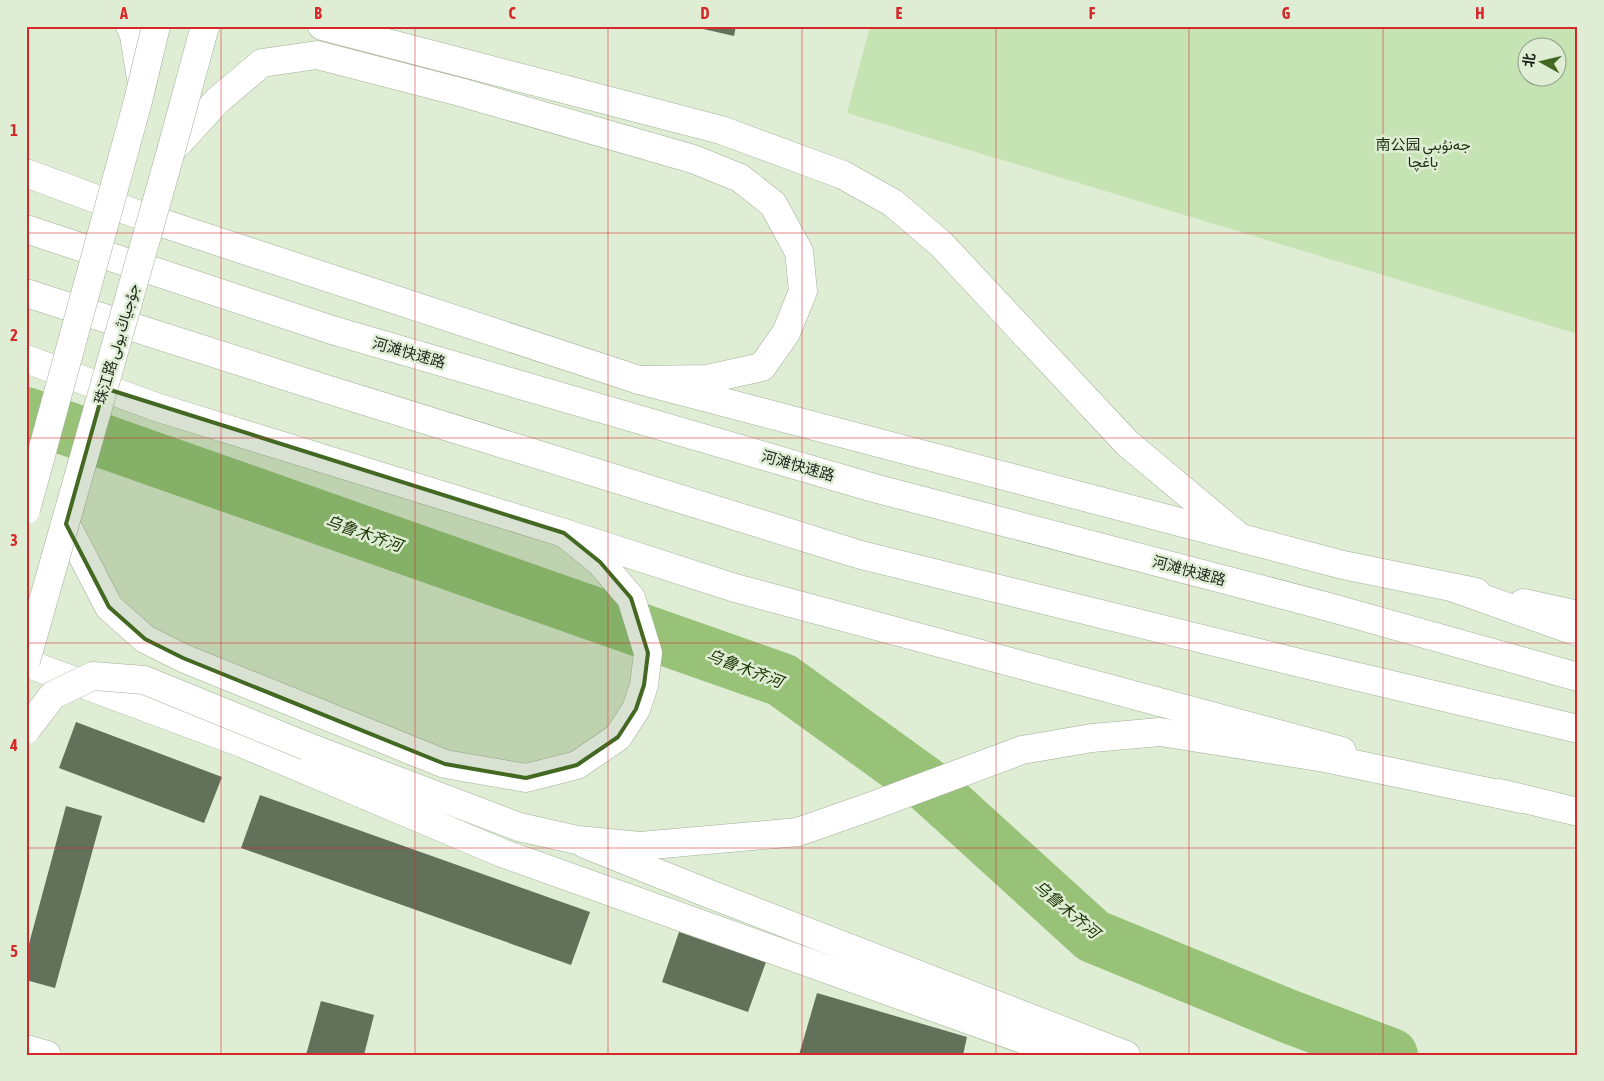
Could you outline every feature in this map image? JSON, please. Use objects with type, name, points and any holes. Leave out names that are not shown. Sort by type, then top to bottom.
[{"type":"main road","points":[[130,26],[134,36],[142,85]]},
{"type":"main road","points":[[26,510],[31,480],[142,85],[156,26]]},
{"type":"main road","name":"珠江路 جۇجياڭ يولى","points":[[26,662],[205,26]]},
{"type":"main road","points":[[322,26],[721,130],[843,175],[893,203],[941,244],[1127,443],[1238,536]]},
{"type":"main road","points":[[171,151],[218,100],[262,63],[317,55],[460,92],[693,159],[740,178],[773,204],[799,252],[803,291],[786,333],[762,366],[708,379],[639,380]]},
{"type":"main road","points":[[26,173],[153,220],[639,380],[1343,565],[1578,615]]},
{"type":"main road","name":"河滩快速路","points":[[26,229],[332,330],[874,488],[1325,606],[1578,677]]},
{"type":"main road","points":[[26,292],[323,388],[860,555],[1578,729]]},
{"type":"main road","points":[[26,359],[156,407],[735,588],[1522,799]]},
{"type":"main road","points":[[66,524],[110,607],[145,639],[183,658],[444,764],[526,778],[577,765],[618,737],[636,709],[644,685],[648,653],[631,598],[600,562],[564,533]]},
{"type":"main road","points":[[1454,588],[1578,632]]},
{"type":"main road","points":[[26,662],[240,742],[502,853],[1067,1055]]},
{"type":"main road","points":[[26,730],[53,695],[93,676],[144,680],[306,746],[519,827],[577,840],[640,846],[798,832],[1022,750],[1092,738],[1160,732],[1325,758],[1578,812]]},
{"type":"main road","points":[[1469,704],[1578,744]]},
{"type":"main road","points":[[577,840],[1126,1055]]},
{"type":"main road","points":[[26,1049],[47,1055]]},
{"type":"highlighted area","points":[[104,388],[564,533],[600,562],[631,598],[648,653],[644,685],[636,709],[618,737],[577,765],[526,778],[445,764],[183,658],[145,639],[109,607],[66,524]]},
{"type":"green space","name":"南公园 جەنۇبىي باغچا","points":[[870,26],[1578,26],[1578,334],[847,113]]},
{"type":"building","points":[[690,26],[736,26],[734,36]]},
{"type":"building","points":[[76,722],[222,777],[204,823],[59,768]]},
{"type":"building","points":[[260,795],[590,912],[571,965],[241,848]]},
{"type":"building","points":[[66,806],[102,816],[55,988],[26,980],[26,955]]},
{"type":"building","points":[[679,932],[766,962],[748,1012],[662,982]]},
{"type":"building","points":[[817,993],[967,1037],[963,1055],[851,1055],[843,1053],[843,1055],[799,1055]]},
{"type":"building","points":[[321,1001],[374,1015],[364,1055],[306,1055]]},
{"type":"waterway","name":"乌鲁木齐河","points":[[26,414],[782,680],[926,784],[1093,936],[1285,1015],[1391,1055]]}]
